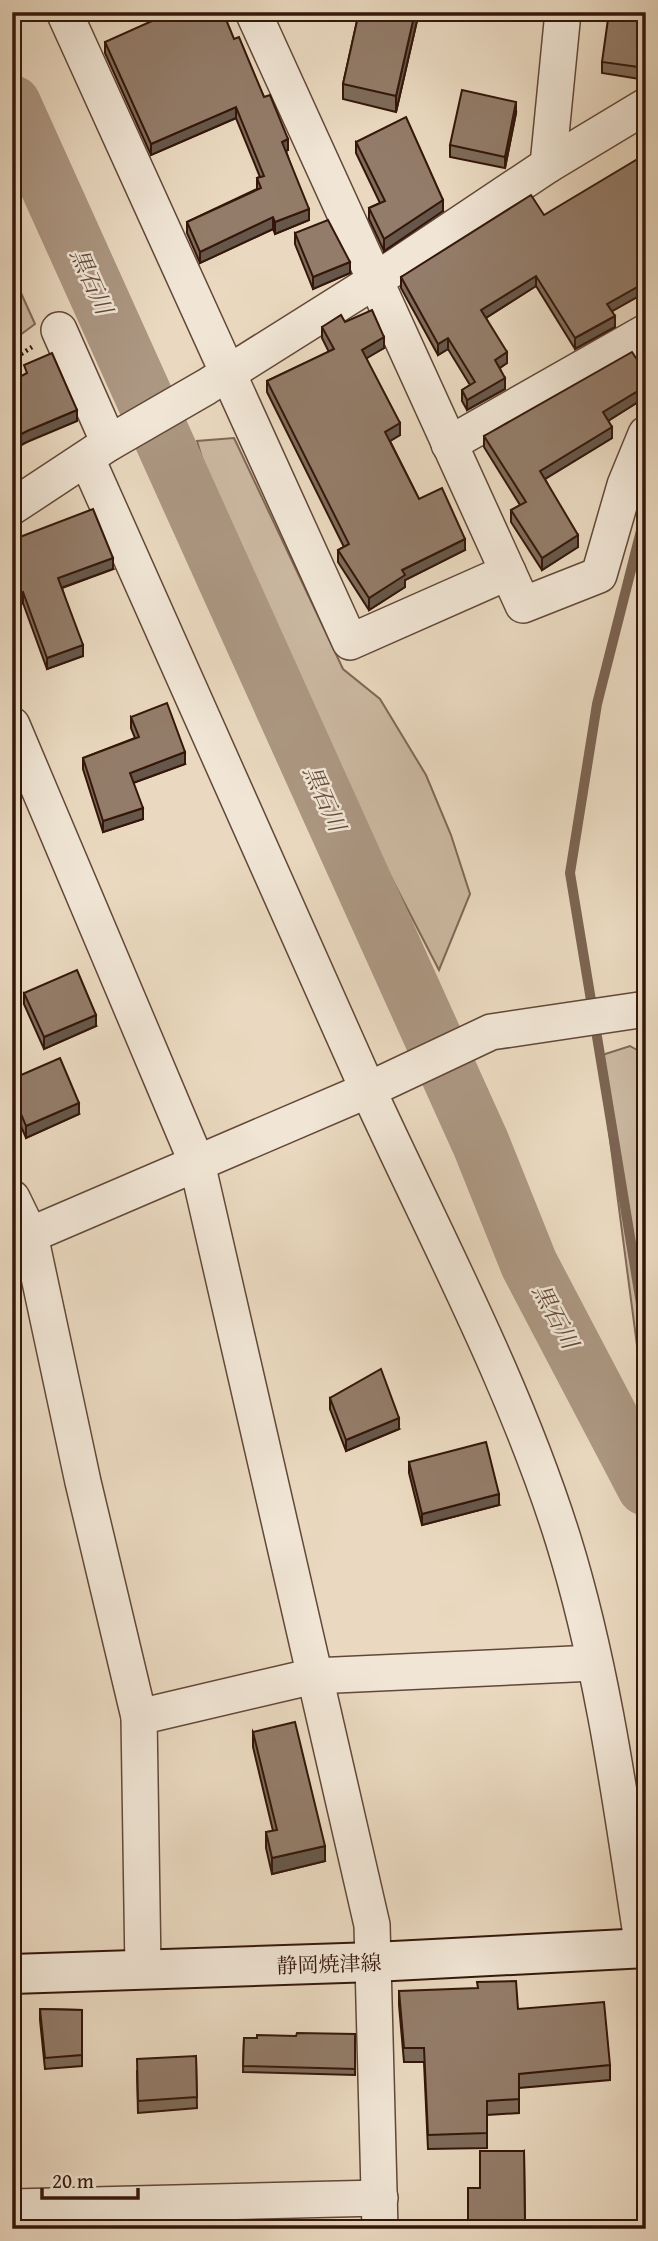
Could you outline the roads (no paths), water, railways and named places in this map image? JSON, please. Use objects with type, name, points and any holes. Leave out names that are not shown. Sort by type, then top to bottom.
[{"type":"main road","name":"静岡焼津線","points":[[12,1974],[374,1962],[645,1948]]},
{"type":"street","points":[[64,12],[216,381],[350,642],[508,572]]},
{"type":"street","points":[[253,12],[373,282],[523,606],[599,575],[625,485],[646,434]]},
{"type":"street","points":[[548,165],[563,12]]},
{"type":"street","points":[[12,507],[107,445],[216,381],[373,282],[548,165],[646,106]]},
{"type":"street","points":[[59,330],[368,1090],[515,1404],[563,1540],[594,1663],[645,1948]]},
{"type":"street","points":[[449,444],[646,332]]},
{"type":"street","points":[[12,725],[197,1163],[372,1925],[380,2213],[12,2207]]},
{"type":"street","points":[[30,1235],[368,1090],[491,1032],[635,1010]]},
{"type":"street","points":[[12,1198],[30,1235],[82,1482],[139,1717],[143,1970]]},
{"type":"street","points":[[139,1717],[314,1676],[594,1663]]},
{"type":"waterway","name":"黒石川","points":[[12,104],[481,1144],[529,1264],[646,1487]]},
{"type":"waterway","points":[[646,511],[597,704],[570,873],[646,1334]]}]
